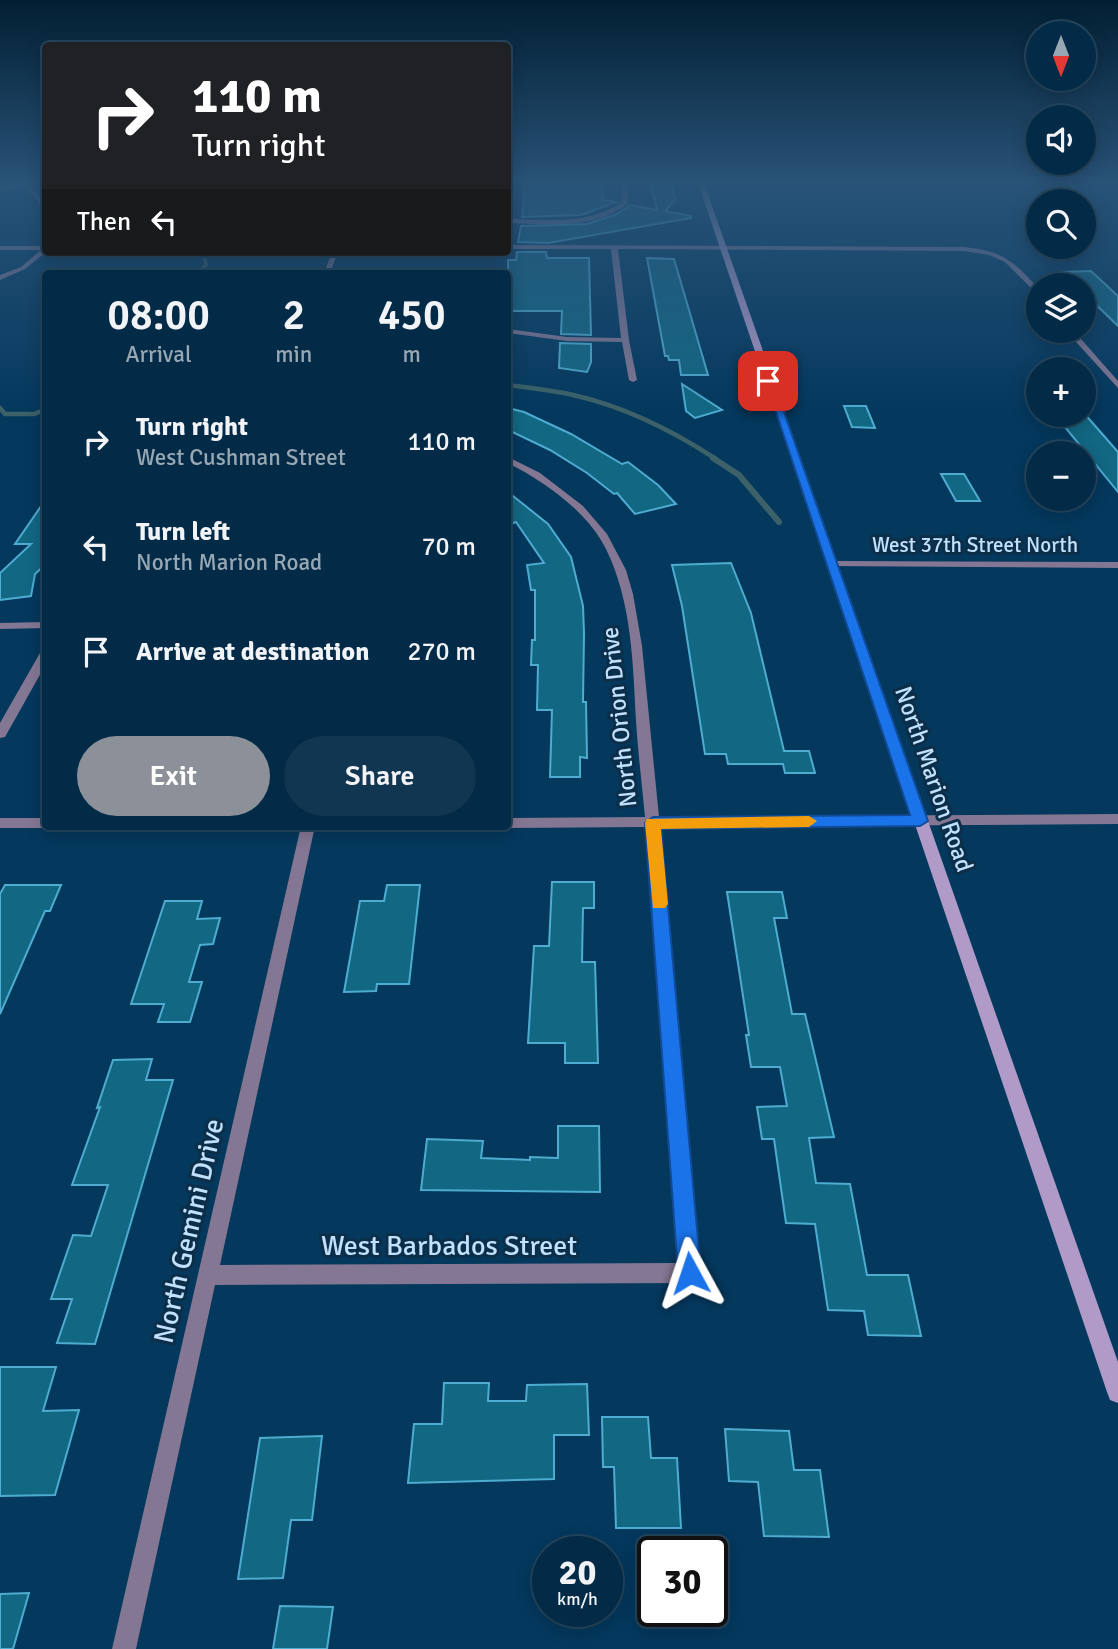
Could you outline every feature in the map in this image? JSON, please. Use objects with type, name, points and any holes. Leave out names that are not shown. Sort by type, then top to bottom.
[{"type":"main road","name":"North Marion Road","points":[[725,260],[1118,1392]]},
{"type":"street","points":[[0,278],[23,268],[32,260]]},
{"type":"street","points":[[616,260],[625,340],[633,380]]},
{"type":"street","points":[[1009,260],[1026,279]]},
{"type":"street","points":[[511,331],[567,339],[625,340]]},
{"type":"street","points":[[1080,343],[1118,386]]},
{"type":"street","name":"North Orion Drive","points":[[511,461],[527,468],[575,504],[610,545],[630,601],[653,823],[690,1273]]},
{"type":"street","name":"West 37th Street North","points":[[831,564],[1118,565]]},
{"type":"street","points":[[0,626],[42,625]]},
{"type":"street","points":[[0,734],[42,660]]},
{"type":"street","points":[[511,823],[1118,819]]},
{"type":"street","points":[[0,823],[42,823]]},
{"type":"street","name":"North Gemini Drive","points":[[124,1649],[307,830]]},
{"type":"street","name":"West Barbados Street","points":[[208,1275],[690,1273]]},
{"type":"building","points":[[508,260],[589,260],[591,335],[561,334],[562,311],[511,311],[511,270],[508,270]]},
{"type":"building","points":[[647,260],[674,260],[708,375],[681,375],[679,360],[669,360],[668,356],[665,356]]},
{"type":"building","points":[[1091,271],[1093,273],[1064,273]]},
{"type":"building","points":[[1096,276],[1118,296],[1118,326],[1096,305]]},
{"type":"building","points":[[560,343],[591,344],[591,362],[587,372],[559,368]]},
{"type":"building","points":[[682,384],[722,410],[695,418],[686,411]]},
{"type":"building","points":[[844,406],[866,406],[875,428],[852,427]]},
{"type":"building","points":[[511,409],[571,434],[622,464],[628,462],[658,485],[676,504],[635,514],[617,493],[614,494],[550,450],[511,431]]},
{"type":"building","points":[[1065,427],[1096,427],[1118,452],[1118,492],[1096,465],[1096,441],[1076,441]]},
{"type":"building","points":[[941,474],[964,474],[980,501],[956,501]]},
{"type":"building","points":[[511,494],[548,524],[571,557],[583,606],[583,702],[586,702],[587,758],[580,757],[580,777],[550,777],[552,710],[537,710],[538,665],[531,665],[532,640],[535,640],[535,590],[531,590],[527,565],[544,563],[516,522],[511,524]]},
{"type":"building","points":[[42,505],[42,568],[35,574],[31,596],[0,600],[0,573],[31,544],[15,544]]},
{"type":"building","points":[[731,563],[751,613],[784,751],[809,751],[815,773],[785,773],[783,764],[728,764],[726,754],[705,754],[682,606],[672,565]]},
{"type":"building","points":[[552,882],[594,882],[594,908],[583,908],[582,962],[595,962],[598,1063],[565,1063],[565,1043],[528,1043],[534,946],[549,946]]},
{"type":"building","points":[[5,885],[61,885],[50,911],[45,911],[0,1014],[0,894]]},
{"type":"building","points":[[387,885],[420,885],[409,984],[377,984],[376,991],[344,992],[360,901],[384,901]]},
{"type":"building","points":[[727,892],[782,892],[787,918],[774,918],[792,1014],[805,1014],[834,1137],[809,1138],[816,1183],[850,1184],[867,1275],[908,1275],[921,1336],[868,1335],[864,1311],[828,1310],[815,1224],[786,1223],[774,1139],[762,1139],[757,1107],[787,1106],[780,1067],[751,1067],[746,1035],[749,1035]]},
{"type":"building","points":[[165,901],[202,901],[197,919],[220,918],[213,944],[200,945],[189,982],[202,982],[190,1022],[158,1022],[164,1004],[131,1004]]},
{"type":"building","points":[[152,1059],[146,1080],[173,1080],[95,1344],[57,1343],[72,1299],[51,1299],[73,1235],[91,1236],[108,1185],[72,1185],[100,1107],[97,1108],[113,1060]]},
{"type":"building","points":[[558,1126],[599,1126],[600,1192],[421,1190],[427,1139],[483,1141],[481,1158],[558,1158]]},
{"type":"building","points":[[0,1367],[56,1367],[43,1411],[79,1410],[55,1495],[0,1496]]},
{"type":"building","points":[[444,1383],[489,1383],[488,1401],[526,1401],[527,1385],[587,1384],[589,1435],[554,1435],[554,1479],[408,1483],[414,1424],[442,1424]]},
{"type":"building","points":[[602,1417],[648,1417],[651,1458],[677,1458],[681,1528],[616,1528],[614,1467],[603,1467]]},
{"type":"building","points":[[725,1429],[789,1431],[794,1470],[820,1470],[829,1537],[764,1536],[758,1482],[729,1481]]},
{"type":"building","points":[[322,1436],[312,1520],[291,1520],[283,1578],[238,1579],[260,1438]]},
{"type":"building","points":[[29,1593],[13,1649],[0,1649],[0,1594]]},
{"type":"building","points":[[280,1606],[333,1607],[327,1649],[273,1649]]},
{"type":"waterway","points":[[201,270],[206,265],[205,260]]},
{"type":"waterway","points":[[511,385],[565,393],[610,406],[665,429],[716,459]]},
{"type":"waterway","points":[[0,408],[5,414],[34,414],[42,411]]},
{"type":"waterway","points":[[713,458],[739,475],[779,522]]},
{"type":"slow traffic","points":[[659,904],[653,823],[809,821]]},
{"type":"route","points":[[690,1273],[653,823],[920,821],[768,381]]}]
